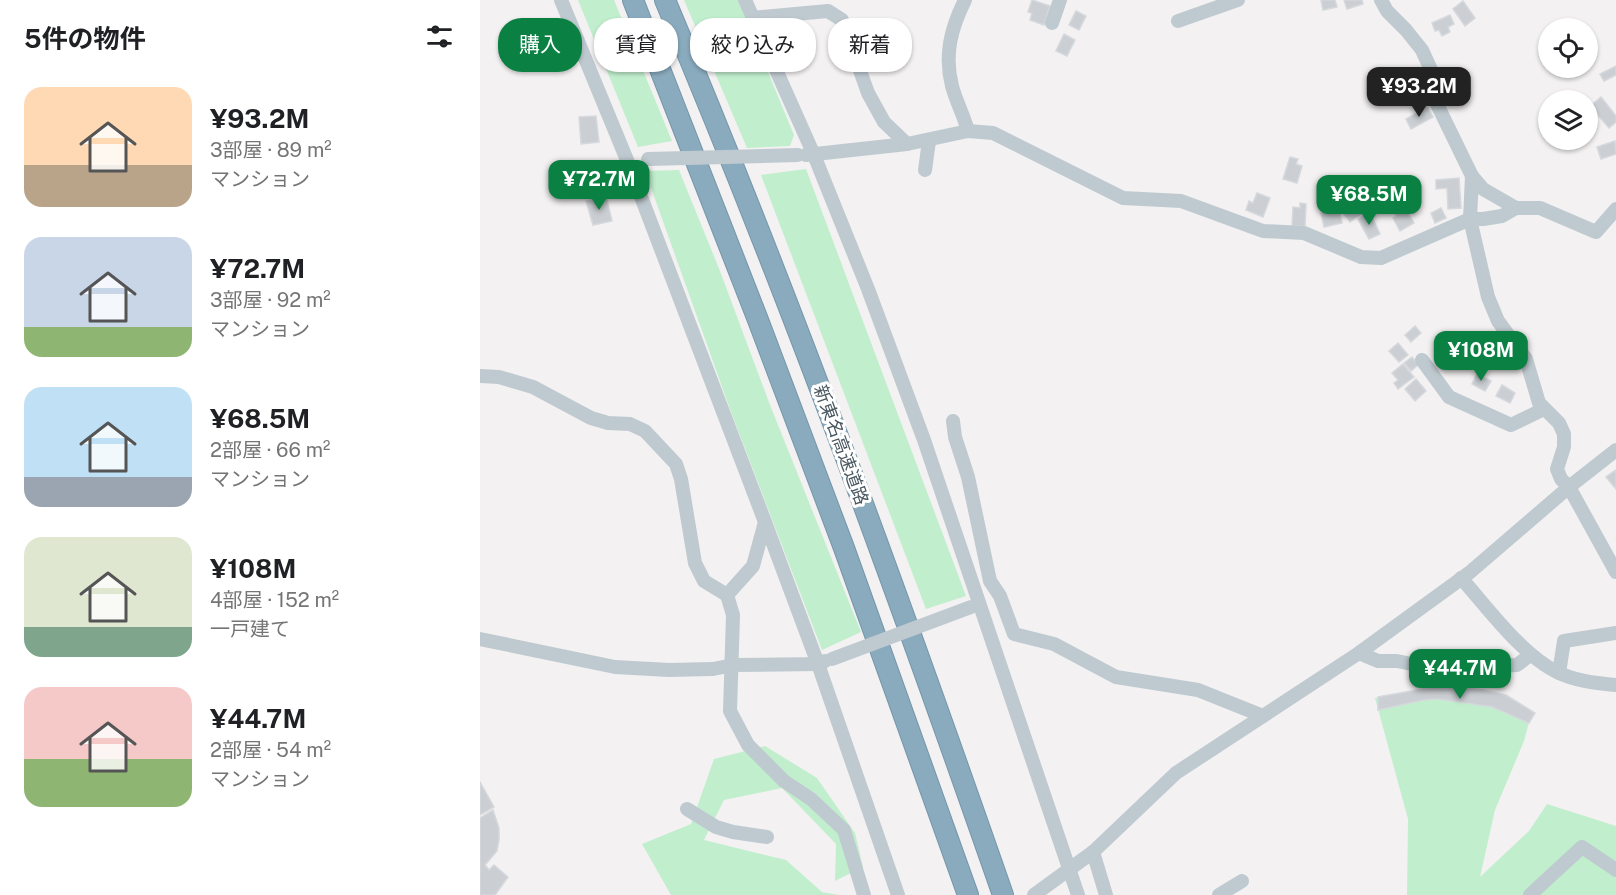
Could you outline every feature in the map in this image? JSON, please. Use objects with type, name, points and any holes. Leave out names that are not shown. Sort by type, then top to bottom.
[{"type":"highway","name":"新東名高速道路","points":[[633,0],[844,549],[968,895]]},
{"type":"highway","name":"新東名高速道路","points":[[665,0],[813,371],[1003,895]]},
{"type":"street","points":[[561,0],[627,160],[765,522],[818,664],[898,895]]},
{"type":"street","points":[[745,0],[752,18],[828,11],[842,20],[868,93],[884,122],[907,144]]},
{"type":"street","points":[[965,0],[956,18],[948,46],[952,87],[968,131]]},
{"type":"street","points":[[1052,23],[1060,0]]},
{"type":"street","points":[[1178,21],[1238,0]]},
{"type":"street","points":[[1381,0],[1387,11],[1422,50],[1432,72],[1435,100],[1472,176],[1483,189],[1516,208]]},
{"type":"street","points":[[776,72],[814,155],[873,300],[924,440],[976,605],[1078,895]]},
{"type":"street","points":[[627,160],[814,155],[929,141],[968,131],[993,134],[1123,198],[1181,201],[1263,231],[1304,233],[1361,258],[1381,258],[1470,219],[1502,216],[1516,208],[1540,208],[1596,232],[1616,209]]},
{"type":"street","points":[[925,170],[929,141]]},
{"type":"street","points":[[1472,176],[1470,219],[1488,297],[1498,321],[1526,358],[1539,403],[1558,423],[1564,434],[1564,447],[1557,469],[1616,572]]},
{"type":"street","points":[[1422,360],[1449,397],[1511,425],[1544,409]]},
{"type":"street","points":[[480,376],[499,377],[533,387],[591,418],[608,423],[630,424],[645,431],[676,464],[681,479],[695,563],[704,581],[727,595],[733,615],[730,711],[748,746],[784,781],[811,799],[844,830],[864,895]]},
{"type":"street","points":[[953,421],[955,437],[968,477],[990,581],[1000,596],[1014,634],[1054,644],[1116,677],[1198,690],[1263,716]]},
{"type":"street","points":[[1034,895],[1093,852],[1176,773],[1359,653],[1461,578],[1616,450]]},
{"type":"street","points":[[727,595],[753,566],[765,522]]},
{"type":"street","points":[[1461,578],[1530,654],[1559,673],[1577,679],[1616,685]]},
{"type":"street","points":[[480,639],[615,666],[669,670],[713,669],[733,665],[818,664],[1000,596]]},
{"type":"street","points":[[1559,673],[1564,641],[1616,633]]},
{"type":"street","points":[[1359,653],[1378,661],[1396,661],[1421,666],[1461,660],[1496,666],[1517,665],[1530,654]]},
{"type":"street","points":[[687,809],[716,827],[767,837]]},
{"type":"street","points":[[1530,895],[1582,847],[1616,870]]},
{"type":"street","points":[[1093,852],[1106,895]]},
{"type":"street","points":[[1219,895],[1242,881]]},
{"type":"green space","points":[[578,0],[614,0],[621,18],[594,18],[594,39]]},
{"type":"green space","points":[[684,0],[738,0],[745,18],[692,18]]},
{"type":"green space","points":[[607,72],[644,72],[672,141],[638,147]]},
{"type":"green space","points":[[715,72],[768,72],[794,135],[790,146],[747,148]]},
{"type":"green space","points":[[806,169],[966,596],[926,609],[761,175]]},
{"type":"green space","points":[[679,170],[861,632],[822,650],[731,412],[645,171]]},
{"type":"green space","points":[[1453,688],[1519,704],[1532,711],[1524,741],[1495,810],[1480,877],[1529,831],[1547,804],[1616,826],[1616,895],[1407,895],[1408,819],[1375,698]]},
{"type":"green space","points":[[765,746],[817,778],[855,833],[863,867],[835,881],[836,844],[782,788],[724,800],[704,840],[786,860],[822,892],[839,895],[671,895],[642,844],[691,824],[714,759]]},
{"type":"building","points":[[1032,0],[1050,6],[1044,25],[1030,20],[1032,13],[1028,12]]},
{"type":"building","points":[[1321,0],[1335,0],[1337,7],[1323,10]]},
{"type":"building","points":[[1344,0],[1362,0],[1363,4],[1347,9]]},
{"type":"building","points":[[1463,1],[1475,18],[1465,26],[1453,9]]},
{"type":"building","points":[[1076,11],[1086,16],[1079,30],[1069,25]]},
{"type":"building","points":[[1450,15],[1454,24],[1448,27],[1450,32],[1442,36],[1439,30],[1435,31],[1432,23]]},
{"type":"building","points":[[1064,34],[1075,40],[1067,56],[1056,51]]},
{"type":"building","points":[[1616,66],[1616,75],[1604,81],[1600,74]]},
{"type":"building","points":[[1601,97],[1616,116],[1616,122],[1609,128],[1598,115],[1598,99]]},
{"type":"building","points":[[1427,107],[1433,117],[1411,129],[1406,119]]},
{"type":"building","points":[[596,116],[599,142],[581,144],[579,117]]},
{"type":"building","points":[[1615,141],[1616,154],[1601,159],[1598,147]]},
{"type":"building","points":[[1290,157],[1298,159],[1296,164],[1302,166],[1297,183],[1283,179]]},
{"type":"building","points":[[1459,178],[1461,208],[1448,209],[1447,188],[1436,189],[1436,180]]},
{"type":"building","points":[[1257,193],[1270,198],[1263,217],[1246,210],[1249,201],[1253,203]]},
{"type":"building","points":[[606,196],[612,221],[593,225],[586,201]]},
{"type":"building","points":[[1337,201],[1342,223],[1324,227],[1321,213],[1326,212],[1324,204]]},
{"type":"building","points":[[1401,201],[1414,223],[1400,231],[1393,218],[1396,216],[1391,206]]},
{"type":"building","points":[[1300,203],[1306,204],[1305,226],[1292,226],[1293,207],[1300,208]]},
{"type":"building","points":[[1355,205],[1361,214],[1350,222],[1343,213]]},
{"type":"building","points":[[1441,208],[1446,218],[1435,223],[1431,213]]},
{"type":"building","points":[[1370,213],[1380,234],[1369,239],[1358,219]]},
{"type":"building","points":[[1415,326],[1421,333],[1411,342],[1405,335]]},
{"type":"building","points":[[1398,343],[1408,355],[1399,362],[1389,351]]},
{"type":"building","points":[[1412,357],[1418,365],[1411,371],[1404,363]]},
{"type":"building","points":[[1403,364],[1414,377],[1398,389],[1394,383],[1398,380],[1392,373]]},
{"type":"building","points":[[1477,374],[1491,381],[1485,391],[1472,384]]},
{"type":"building","points":[[1416,379],[1426,391],[1415,401],[1405,389]]},
{"type":"building","points":[[1502,385],[1515,393],[1510,403],[1496,396]]},
{"type":"building","points":[[1616,470],[1616,489],[1606,477]]},
{"type":"building","points":[[1445,685],[1506,695],[1535,713],[1529,723],[1492,707],[1439,699],[1378,710],[1378,697]]},
{"type":"building","points":[[480,782],[494,807],[480,815]]},
{"type":"building","points":[[493,810],[499,828],[499,840],[497,851],[485,865],[489,870],[494,865],[508,877],[495,895],[480,895],[480,818]]}]
